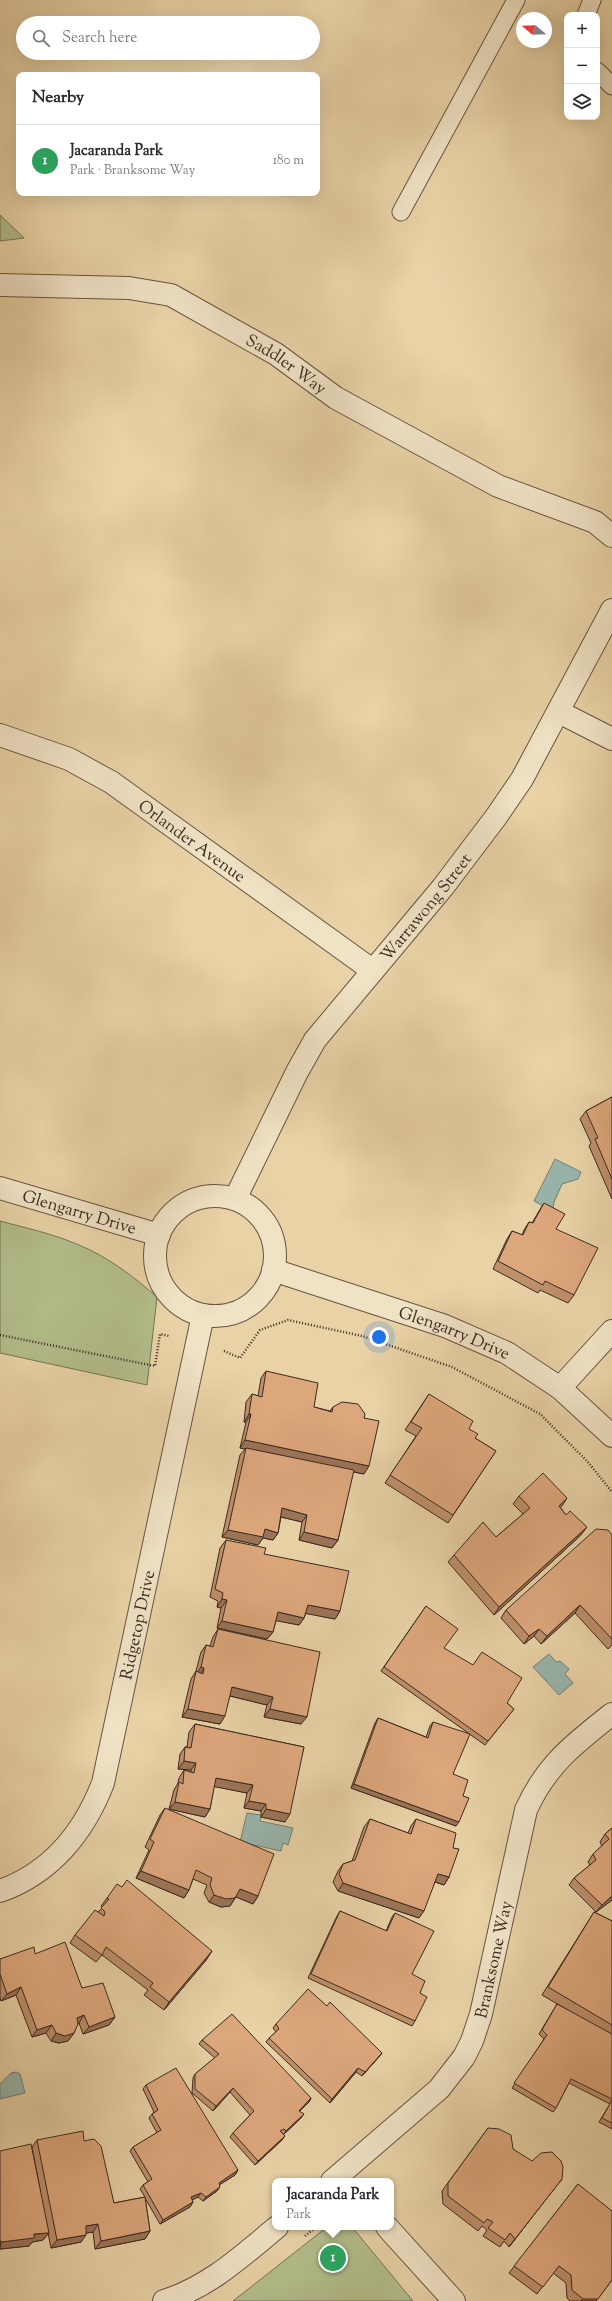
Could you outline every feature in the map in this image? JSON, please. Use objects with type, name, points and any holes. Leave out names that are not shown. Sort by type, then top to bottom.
[{"type":"street","name":"Saddler Way","points":[[0,285],[128,288],[171,296],[276,354],[321,389],[349,406],[498,486],[595,522],[612,536]]},
{"type":"street","name":"Warrawong Street","points":[[235,1199],[297,1072],[315,1040],[478,843],[522,779],[612,610]]},
{"type":"street","points":[[559,712],[612,739]]},
{"type":"street","name":"Orlander Avenue","points":[[0,735],[69,759],[111,782],[372,970]]},
{"type":"street","name":"Glengarry Drive","points":[[0,1188],[159,1235]]},
{"type":"street","points":[[220,1195],[235,1199],[250,1206],[263,1219],[272,1235],[275,1252],[273,1270],[268,1284],[259,1297],[247,1306],[233,1313],[219,1316],[203,1314],[187,1308],[178,1302],[163,1285],[157,1268],[156,1251],[159,1235],[167,1221],[177,1210],[190,1201],[204,1196],[220,1195]]},
{"type":"street","name":"Glengarry Drive","points":[[273,1270],[445,1326],[507,1353],[560,1388],[612,1436]]},
{"type":"street","name":"Ridgetop Drive","points":[[0,1891],[36,1873],[65,1848],[76,1836],[87,1819],[103,1783],[203,1314]]},
{"type":"street","points":[[560,1388],[612,1331]]},
{"type":"street","name":"Branksome Way","points":[[341,2178],[439,2089],[464,2057],[472,2041],[481,2014],[526,1810],[534,1792],[556,1761],[612,1714]]},
{"type":"street","points":[[164,2301],[199,2287],[212,2279],[273,2230]]},
{"type":"street","points":[[391,2230],[454,2301]]},
{"type":"lane","points":[[401,212],[516,0]]},
{"type":"lane","points":[[587,12],[592,0]]},
{"type":"lane","points":[[600,74],[612,86]]},
{"type":"path","points":[[0,1335],[155,1366],[160,1334],[198,1340],[240,1358],[260,1330],[288,1320],[362,1336],[452,1367],[540,1414],[588,1462],[612,1492]]},
{"type":"green space","points":[[0,215],[24,238],[0,241]]},
{"type":"green space","points":[[0,1221],[60,1238],[90,1250],[120,1268],[157,1297],[147,1385],[0,1353]]},
{"type":"green space","points":[[323,2230],[354,2230],[413,2301],[233,2301]]},
{"type":"water","points":[[555,1159],[581,1172],[578,1179],[562,1184],[553,1208],[550,1210],[534,1201]]},
{"type":"water","points":[[549,1654],[556,1662],[560,1661],[569,1669],[565,1674],[573,1683],[559,1695],[533,1667]]},
{"type":"water","points":[[247,1813],[261,1815],[260,1821],[293,1828],[288,1845],[283,1843],[281,1851],[240,1842]]},
{"type":"water","points":[[16,2072],[20,2074],[25,2093],[0,2099],[0,2084],[11,2073]]},
{"type":"building","points":[[612,1097],[612,1179],[595,1139],[598,1138],[586,1111]]},
{"type":"building","points":[[544,1203],[565,1214],[556,1229],[598,1248],[574,1295],[545,1281],[543,1285],[498,1261],[512,1231],[523,1235],[529,1222],[533,1223]]},
{"type":"building","points":[[266,1371],[318,1383],[314,1407],[332,1412],[333,1407],[342,1402],[358,1404],[365,1414],[364,1418],[379,1421],[369,1466],[245,1440],[251,1414],[249,1414],[252,1394],[262,1397]]},
{"type":"building","points":[[429,1394],[473,1421],[469,1429],[478,1434],[475,1438],[496,1451],[453,1515],[390,1475],[422,1428],[411,1422]]},
{"type":"building","points":[[246,1448],[354,1470],[338,1540],[304,1532],[307,1515],[282,1508],[278,1533],[265,1529],[263,1537],[228,1530]]},
{"type":"building","points":[[543,1473],[567,1498],[559,1506],[566,1515],[570,1511],[587,1527],[499,1607],[454,1555],[483,1522],[496,1537],[530,1508],[519,1496]]},
{"type":"building","points":[[596,1529],[608,1530],[612,1535],[612,1639],[580,1605],[547,1636],[539,1629],[529,1636],[506,1610]]},
{"type":"building","points":[[226,1540],[266,1548],[264,1554],[349,1571],[340,1611],[308,1605],[304,1618],[278,1612],[273,1632],[222,1621],[227,1600],[222,1599],[223,1593],[215,1589]]},
{"type":"building","points":[[426,1606],[458,1629],[444,1648],[473,1665],[482,1652],[522,1678],[507,1703],[514,1709],[488,1741],[384,1667]]},
{"type":"building","points":[[218,1629],[320,1652],[307,1717],[270,1709],[273,1697],[232,1687],[225,1716],[188,1709],[196,1671],[203,1674],[204,1668],[201,1667],[206,1645],[213,1647]]},
{"type":"building","points":[[378,1718],[428,1738],[433,1722],[470,1734],[453,1774],[468,1780],[463,1796],[469,1798],[459,1822],[354,1784]]},
{"type":"building","points":[[195,1724],[304,1747],[290,1814],[266,1809],[266,1804],[249,1801],[253,1785],[216,1778],[210,1809],[175,1802],[179,1782],[183,1784],[184,1770],[194,1773],[196,1763],[184,1761],[185,1747],[191,1748]]},
{"type":"building","points":[[165,1808],[274,1854],[258,1896],[240,1889],[235,1898],[226,1899],[214,1895],[210,1885],[212,1878],[196,1870],[189,1890],[141,1871],[154,1842],[150,1839]]},
{"type":"building","points":[[370,1819],[411,1834],[416,1819],[456,1833],[453,1848],[459,1849],[449,1877],[438,1874],[424,1911],[343,1883],[339,1874],[343,1864],[355,1860]]},
{"type":"building","points":[[612,1828],[612,1896],[602,1905],[574,1878],[596,1860],[593,1854],[609,1839],[605,1834]]},
{"type":"building","points":[[127,1880],[212,1951],[169,2002],[150,1987],[153,1983],[106,1947],[102,1955],[75,1935],[95,1910],[104,1916],[105,1912],[101,1908],[109,1899],[107,1898],[117,1884],[122,1887]]},
{"type":"building","points":[[340,1911],[387,1931],[395,1913],[434,1931],[412,1974],[425,1981],[420,1993],[427,1997],[415,2021],[311,1974]]},
{"type":"building","points":[[594,1912],[612,1921],[612,2025],[548,1987]]},
{"type":"building","points":[[65,1942],[82,1988],[103,1983],[115,2017],[89,2027],[84,2015],[77,2018],[78,2024],[74,2033],[65,2036],[56,2033],[52,2025],[37,2030],[21,1987],[7,1994],[0,1974],[0,1959],[34,1947],[35,1954]]},
{"type":"building","points":[[308,1989],[327,2006],[330,2002],[382,2053],[365,2072],[358,2068],[332,2099],[269,2038],[279,2029],[276,2024]]},
{"type":"building","points":[[557,2004],[612,2034],[612,2099],[571,2079],[556,2108],[514,2083],[547,2035],[542,2030]]},
{"type":"building","points":[[232,2014],[311,2098],[299,2111],[304,2114],[286,2131],[284,2129],[280,2131],[285,2136],[258,2161],[233,2133],[254,2111],[233,2088],[216,2106],[195,2089],[195,2074],[219,2054],[202,2040]]},
{"type":"building","points":[[176,2068],[238,2170],[219,2183],[220,2187],[206,2197],[201,2193],[191,2197],[193,2202],[163,2220],[143,2185],[152,2179],[133,2147],[161,2130],[152,2114],[158,2110],[146,2085]]},
{"type":"building","points":[[612,2100],[612,2123],[602,2118]]},
{"type":"building","points":[[488,2128],[499,2129],[511,2135],[513,2149],[532,2161],[541,2153],[552,2152],[561,2161],[563,2167],[562,2179],[515,2239],[510,2233],[505,2240],[488,2228],[493,2222],[487,2219],[484,2223],[448,2196],[448,2183]]},
{"type":"building","points":[[83,2131],[84,2141],[94,2139],[101,2146],[114,2203],[145,2197],[150,2231],[101,2241],[98,2224],[86,2226],[86,2235],[57,2240],[37,2140]]},
{"type":"building","points":[[31,2144],[49,2233],[34,2234],[34,2238],[1,2242],[0,2151]]},
{"type":"building","points":[[578,2184],[612,2211],[612,2280],[598,2299],[583,2299],[572,2290],[571,2275],[559,2266],[543,2287],[514,2266]]},
{"type":"place","name":"Jacaranda Park","points":[[333,2258]]}]
